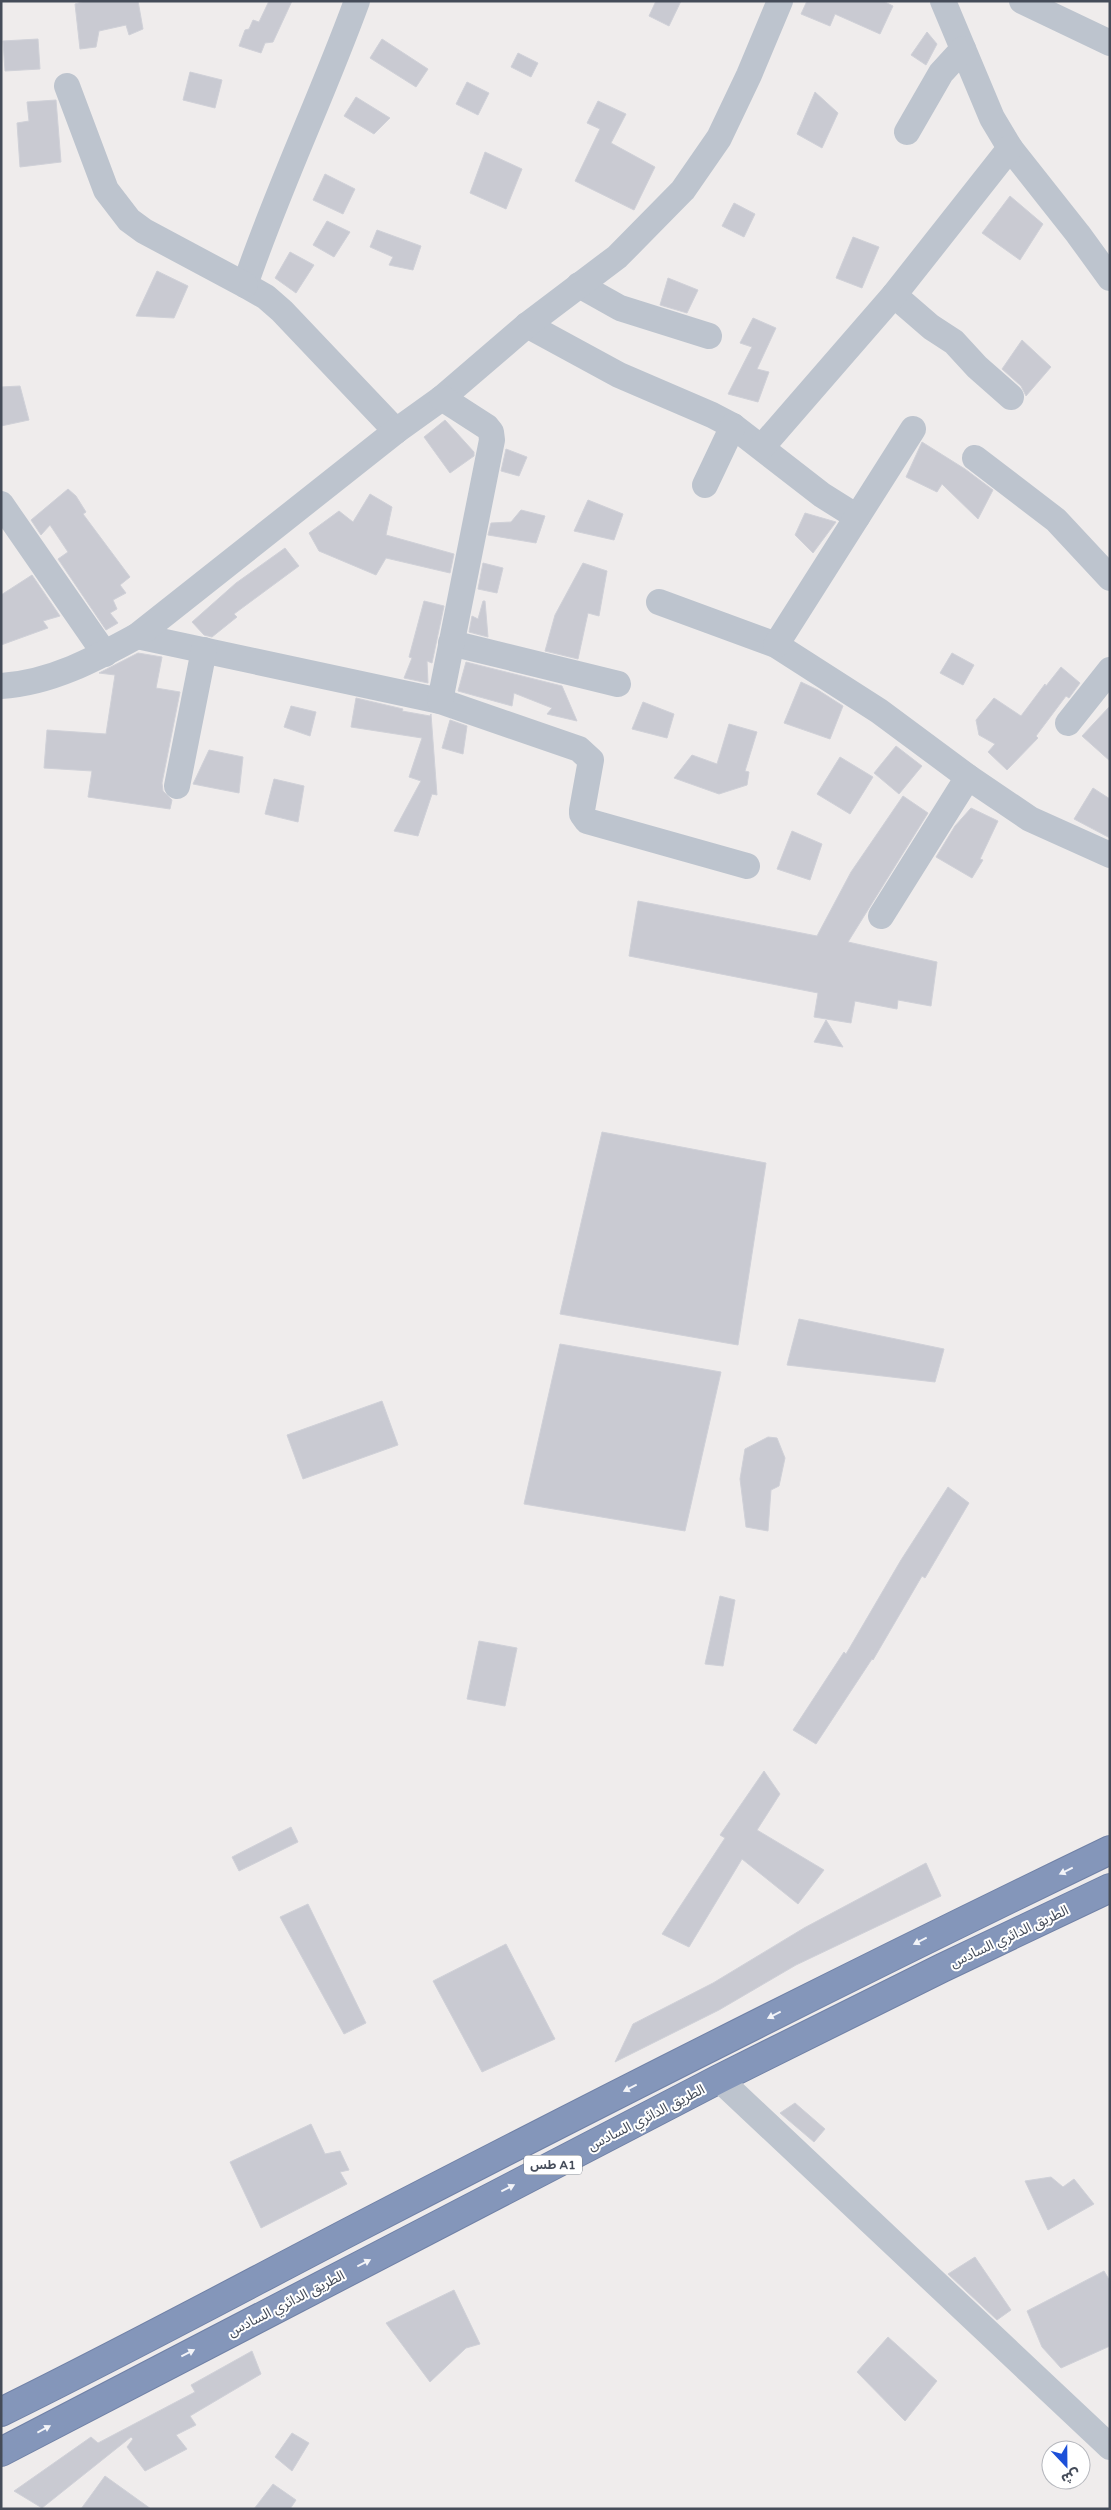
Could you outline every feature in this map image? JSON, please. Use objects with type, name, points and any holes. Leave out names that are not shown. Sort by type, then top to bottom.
[{"type":"highway","name":"طس A1","points":[[1,2412],[133,2347],[348,2233],[726,2039],[927,1938],[1110,1850]]},
{"type":"highway","name":"الطريق الدائري السادس","points":[[1,2452],[718,2079],[942,1968],[1110,1888]]},
{"type":"street","points":[[246,285],[276,199],[339,52],[357,1]]},
{"type":"street","points":[[1,686],[48,679],[105,654],[137,636],[396,431],[442,398],[527,325],[617,257],[683,190],[719,138],[749,75],[780,1]]},
{"type":"street","points":[[943,1],[992,118],[1010,148],[1110,278]]},
{"type":"street","points":[[1022,1],[1110,42]]},
{"type":"street","points":[[907,132],[942,73],[963,49]]},
{"type":"street","points":[[67,86],[106,190],[129,220],[144,231],[266,297],[282,311],[396,431]]},
{"type":"street","points":[[762,447],[894,294],[1010,148]]},
{"type":"street","points":[[580,285],[620,308],[709,336]]},
{"type":"street","points":[[894,294],[931,327],[954,342],[977,367],[1011,397]]},
{"type":"street","points":[[527,325],[619,375],[733,426],[822,495],[857,517]]},
{"type":"street","points":[[440,701],[492,440],[491,432],[487,427],[442,398]]},
{"type":"street","points":[[705,485],[733,426]]},
{"type":"street","points":[[776,645],[913,429]]},
{"type":"street","points":[[975,458],[1056,520],[1110,578]]},
{"type":"street","points":[[1,504],[105,654]]},
{"type":"street","points":[[659,602],[776,645],[879,711],[968,777],[1030,819],[1110,856]]},
{"type":"street","points":[[137,636],[440,701],[584,751],[589,756],[591,765],[582,810],[582,814],[587,822],[747,866]]},
{"type":"street","points":[[451,643],[618,684]]},
{"type":"street","points":[[177,786],[204,650]]},
{"type":"street","points":[[1068,723],[1110,670]]},
{"type":"street","points":[[881,916],[968,777]]},
{"type":"street","points":[[718,2079],[1110,2447]]},
{"type":"building","points":[[85,1],[138,1],[143,29],[129,35],[126,25],[99,31],[96,47],[80,49],[75,4]]},
{"type":"building","points":[[269,1],[292,1],[273,42],[265,43],[261,53],[239,46],[245,30],[249,29],[253,20],[259,22]]},
{"type":"building","points":[[656,1],[681,1],[669,26],[649,16]]},
{"type":"building","points":[[807,1],[883,1],[893,6],[880,34],[835,14],[830,26],[801,14]]},
{"type":"building","points":[[927,32],[937,44],[926,65],[911,55]]},
{"type":"building","points":[[38,39],[40,69],[5,71],[3,41]]},
{"type":"building","points":[[382,39],[428,69],[416,87],[370,58]]},
{"type":"building","points":[[518,53],[538,63],[531,77],[511,67]]},
{"type":"building","points":[[190,72],[222,80],[215,108],[183,100]]},
{"type":"building","points":[[467,82],[489,93],[478,115],[456,104]]},
{"type":"building","points":[[815,92],[838,113],[822,148],[797,134]]},
{"type":"building","points":[[356,97],[390,118],[374,134],[344,116]]},
{"type":"building","points":[[56,100],[61,162],[20,167],[17,123],[29,121],[27,102]]},
{"type":"building","points":[[598,101],[626,114],[611,143],[655,167],[634,210],[575,181],[600,129],[587,123]]},
{"type":"building","points":[[485,152],[522,169],[506,209],[470,193]]},
{"type":"building","points":[[325,174],[355,189],[343,214],[313,200]]},
{"type":"building","points":[[1010,196],[1043,224],[1020,260],[982,233]]},
{"type":"building","points":[[734,203],[755,214],[744,237],[722,226]]},
{"type":"building","points":[[327,221],[350,232],[334,257],[313,245]]},
{"type":"building","points":[[377,230],[421,246],[413,270],[389,265],[393,257],[370,247]]},
{"type":"building","points":[[853,237],[879,247],[862,288],[836,278]]},
{"type":"building","points":[[290,252],[314,265],[296,293],[275,278]]},
{"type":"building","points":[[157,271],[188,286],[174,318],[136,316]]},
{"type":"building","points":[[668,278],[698,290],[687,313],[660,305]]},
{"type":"building","points":[[753,318],[776,328],[757,369],[769,372],[758,402],[728,394],[752,347],[740,343]]},
{"type":"building","points":[[1022,340],[1051,367],[1026,396],[1021,386],[1002,369]]},
{"type":"building","points":[[20,386],[29,420],[1,426],[1,387]]},
{"type":"building","points":[[445,420],[474,452],[474,456],[450,473],[424,437]]},
{"type":"building","points":[[922,442],[965,469],[993,490],[978,519],[942,484],[937,492],[906,477]]},
{"type":"building","points":[[506,449],[527,457],[519,476],[501,471]]},
{"type":"building","points":[[68,489],[76,496],[86,512],[83,514],[130,577],[120,585],[126,593],[113,600],[117,609],[110,613],[118,623],[106,630],[58,559],[68,552],[50,525],[41,535],[31,520]]},
{"type":"building","points":[[370,494],[392,507],[386,535],[454,554],[450,573],[386,558],[376,575],[319,551],[309,533],[339,511],[353,522]]},
{"type":"building","points":[[588,500],[623,514],[614,540],[574,531]]},
{"type":"building","points":[[521,510],[545,516],[536,543],[488,535],[491,523],[511,522]]},
{"type":"building","points":[[805,513],[836,522],[813,553],[795,535]]},
{"type":"building","points":[[285,548],[299,566],[234,614],[237,617],[212,637],[204,635],[192,622],[236,583]]},
{"type":"building","points":[[483,563],[503,568],[497,593],[478,589]]},
{"type":"building","points":[[583,563],[607,571],[599,616],[588,613],[578,659],[545,651],[555,615]]},
{"type":"building","points":[[32,575],[60,616],[43,621],[48,628],[1,645],[1,595]]},
{"type":"building","points":[[424,601],[444,606],[432,663],[427,661],[428,683],[404,678],[412,658],[409,657]]},
{"type":"building","points":[[483,601],[485,601],[488,637],[469,632],[472,616],[478,619]]},
{"type":"building","points":[[138,653],[162,657],[156,688],[180,692],[162,783],[163,791],[172,800],[170,809],[88,797],[92,771],[44,768],[47,730],[106,734],[115,675],[99,673]]},
{"type":"building","points":[[952,653],[974,665],[963,685],[940,673]]},
{"type":"building","points":[[466,662],[562,686],[577,721],[547,714],[552,708],[514,693],[512,706],[458,691]]},
{"type":"building","points":[[1061,667],[1080,683],[1069,698],[1066,696],[1036,736],[1038,738],[1007,770],[988,752],[995,744],[979,735],[976,720],[994,698],[1021,716],[1045,684],[1046,686]]},
{"type":"building","points":[[801,682],[843,706],[830,739],[784,723]]},
{"type":"building","points":[[356,698],[403,709],[402,711],[430,716],[431,714],[437,795],[432,794],[418,836],[394,831],[421,781],[409,777],[422,738],[351,727]]},
{"type":"building","points":[[643,702],[674,714],[667,738],[632,729]]},
{"type":"building","points":[[291,706],[316,712],[310,736],[284,727]]},
{"type":"building","points":[[1110,706],[1110,761],[1082,736]]},
{"type":"building","points":[[450,720],[467,726],[463,754],[442,748]]},
{"type":"building","points":[[729,724],[757,732],[745,771],[749,772],[747,785],[719,794],[674,778],[692,755],[717,764]]},
{"type":"building","points":[[896,746],[922,766],[899,794],[874,773]]},
{"type":"building","points":[[209,750],[243,757],[239,793],[193,784]]},
{"type":"building","points":[[840,757],[873,777],[850,814],[817,794]]},
{"type":"building","points":[[274,779],[304,786],[298,822],[265,814]]},
{"type":"building","points":[[1093,788],[1110,799],[1110,838],[1074,819]]},
{"type":"building","points":[[903,796],[928,813],[848,942],[937,962],[931,1006],[898,1000],[897,1009],[855,1001],[851,1023],[814,1017],[818,993],[629,956],[638,901],[817,936],[851,872]]},
{"type":"building","points":[[971,808],[998,821],[980,859],[983,860],[972,878],[936,857],[955,826]]},
{"type":"building","points":[[792,831],[822,844],[810,880],[777,869]]},
{"type":"building","points":[[826,1020],[843,1047],[814,1042]]},
{"type":"building","points":[[602,1132],[766,1163],[738,1345],[560,1314]]},
{"type":"building","points":[[799,1319],[944,1349],[935,1382],[787,1365]]},
{"type":"building","points":[[560,1344],[721,1372],[685,1531],[524,1504]]},
{"type":"building","points":[[382,1401],[398,1445],[303,1479],[287,1435]]},
{"type":"building","points":[[768,1437],[777,1438],[785,1458],[779,1486],[771,1490],[768,1531],[746,1527],[740,1479],[745,1449]]},
{"type":"building","points":[[948,1487],[969,1503],[925,1578],[922,1576],[873,1660],[816,1744],[793,1730],[844,1652],[846,1654],[901,1560]]},
{"type":"building","points":[[720,1596],[735,1600],[723,1666],[705,1664]]},
{"type":"building","points":[[479,1641],[517,1648],[505,1706],[467,1699]]},
{"type":"building","points":[[764,1771],[780,1794],[757,1830],[824,1870],[798,1904],[742,1859],[689,1947],[662,1934],[725,1838],[720,1835]]},
{"type":"building","points":[[291,1827],[298,1842],[239,1871],[232,1857]]},
{"type":"building","points":[[926,1863],[941,1896],[796,1965],[719,2010],[615,2062],[633,2024],[713,1983],[804,1928]]},
{"type":"building","points":[[308,1904],[366,2023],[344,2034],[280,1917]]},
{"type":"building","points":[[506,1944],[555,2039],[482,2072],[433,1981]]},
{"type":"building","points":[[795,2103],[825,2129],[814,2142],[780,2113]]},
{"type":"building","points":[[311,2124],[325,2154],[340,2151],[349,2170],[340,2172],[347,2184],[261,2228],[230,2162]]},
{"type":"building","points":[[1051,2177],[1063,2187],[1074,2179],[1094,2204],[1048,2230],[1025,2181]]},
{"type":"building","points":[[975,2257],[1011,2310],[997,2320],[948,2274]]},
{"type":"building","points":[[1104,2271],[1110,2281],[1110,2346],[1061,2368],[1042,2347],[1027,2311]]},
{"type":"building","points":[[454,2290],[480,2344],[466,2348],[430,2382],[386,2323]]},
{"type":"building","points":[[888,2337],[937,2381],[905,2421],[857,2372]]},
{"type":"building","points":[[252,2351],[261,2374],[190,2416],[196,2425],[176,2435],[187,2449],[145,2471],[127,2447],[133,2439],[131,2437],[42,2508],[14,2491],[91,2437],[98,2443],[195,2392],[191,2385]]},
{"type":"building","points":[[292,2433],[309,2443],[292,2471],[275,2457]]},
{"type":"building","points":[[105,2476],[151,2509],[81,2509]]},
{"type":"building","points":[[273,2484],[296,2500],[290,2509],[254,2509]]}]
